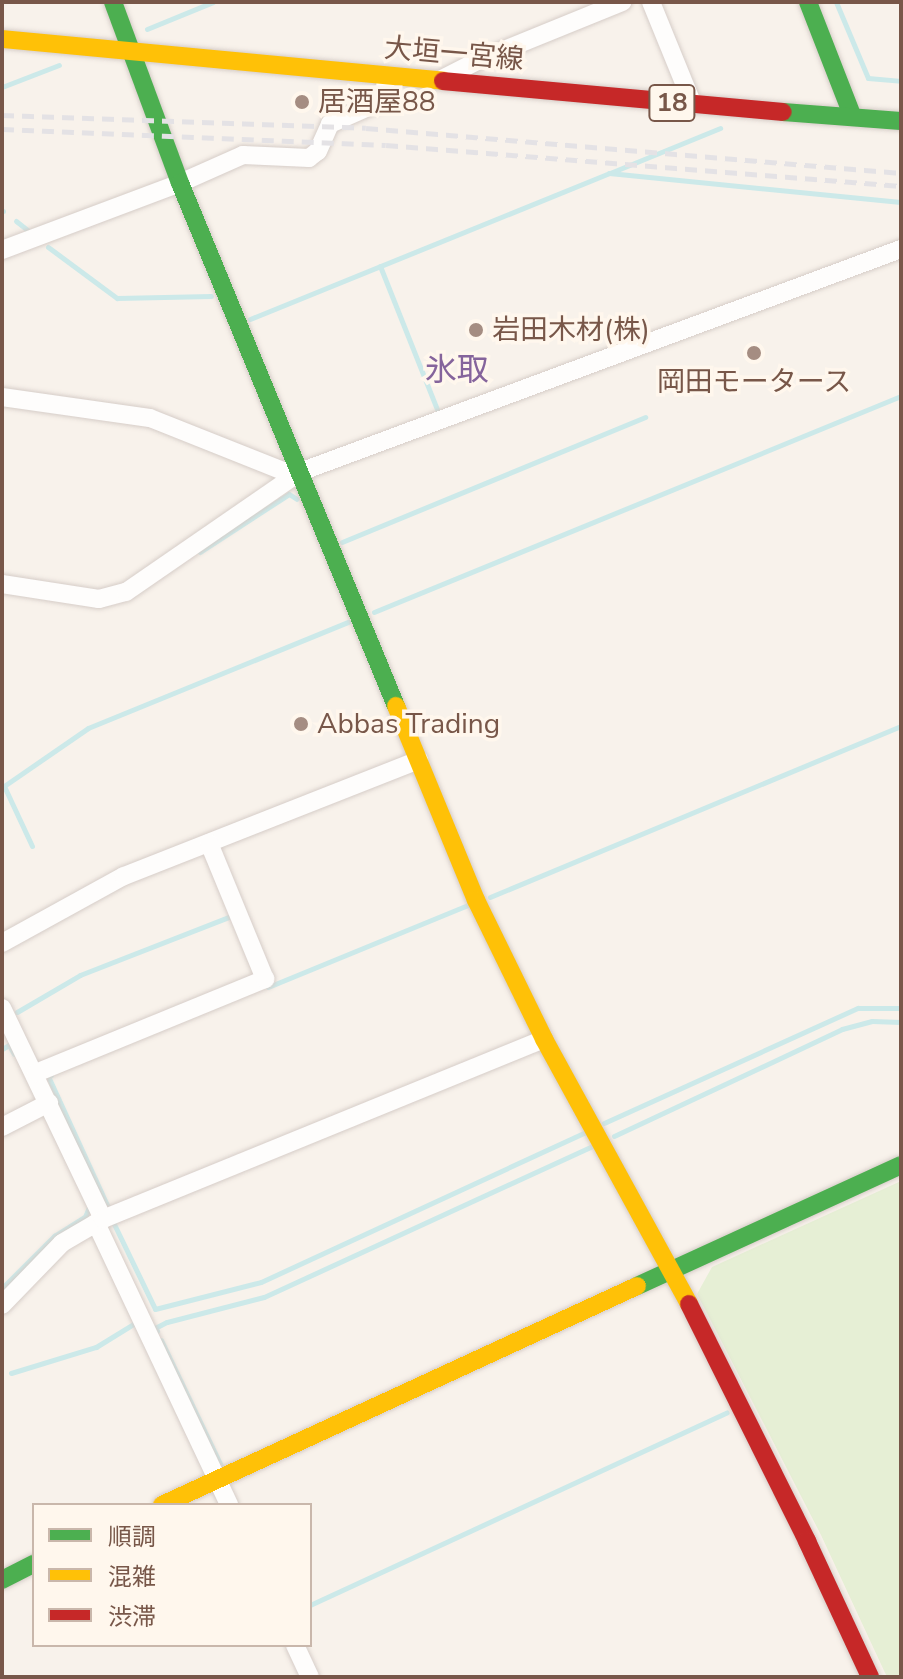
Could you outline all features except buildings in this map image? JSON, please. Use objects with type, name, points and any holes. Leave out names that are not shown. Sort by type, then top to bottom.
[{"type":"street","points":[[113,2],[180,183],[476,900],[544,1039],[671,1269],[807,1541],[870,1677]]},
{"type":"street","points":[[442,79],[477,61],[622,2]]},
{"type":"street","points":[[651,2],[693,105]]},
{"type":"street","points":[[808,2],[852,115]]},
{"type":"street","name":"大垣一宮線","points":[[2,39],[693,105],[901,121]]},
{"type":"street","points":[[2,250],[180,183],[243,155],[309,158],[318,151],[330,124],[384,100],[386,76]]},
{"type":"street","points":[[2,584],[99,599],[126,592],[300,472],[901,249]]},
{"type":"street","points":[[2,397],[150,418],[256,462],[283,471],[300,472]]},
{"type":"street","points":[[2,943],[124,876],[419,760]]},
{"type":"street","points":[[36,1073],[265,979],[209,843]]},
{"type":"street","points":[[2,1008],[36,1073],[228,1503]]},
{"type":"street","points":[[2,1305],[62,1243],[100,1221],[544,1039]]},
{"type":"street","points":[[2,1127],[49,1103]]},
{"type":"street","points":[[166,1503],[901,1165]]},
{"type":"street","points":[[2,1580],[32,1565]]},
{"type":"street","points":[[296,1647],[310,1677]]},
{"type":"green space","points":[[901,1181],[901,1677],[887,1677],[821,1535],[697,1294],[712,1267]]},
{"type":"waterway","points":[[147,29],[213,2]]},
{"type":"waterway","points":[[836,2],[868,78],[901,81]]},
{"type":"waterway","points":[[2,87],[59,65]]},
{"type":"waterway","points":[[610,173],[720,128]]},
{"type":"waterway","points":[[250,319],[609,173],[901,202]]},
{"type":"waterway","points":[[16,221],[29,231]]},
{"type":"waterway","points":[[48,247],[117,298],[211,296]]},
{"type":"waterway","points":[[380,266],[437,409]]},
{"type":"waterway","points":[[374,612],[901,396]]},
{"type":"waterway","points":[[342,542],[645,417]]},
{"type":"waterway","points":[[200,552],[289,494],[297,499]]},
{"type":"waterway","points":[[32,846],[4,786],[88,728],[348,622]]},
{"type":"waterway","points":[[490,897],[901,726]]},
{"type":"waterway","points":[[268,987],[468,905]]},
{"type":"waterway","points":[[17,1012],[80,975],[231,916]]},
{"type":"waterway","points":[[604,1123],[858,1008],[901,1008]]},
{"type":"waterway","points":[[614,1136],[842,1029],[872,1021],[901,1022]]},
{"type":"waterway","points":[[2,1049],[9,1045],[14,1054]]},
{"type":"waterway","points":[[51,1075],[48,1076],[108,1207]]},
{"type":"waterway","points":[[114,1224],[155,1309],[261,1282],[584,1133]]},
{"type":"waterway","points":[[157,1331],[155,1328],[167,1322],[264,1297],[592,1146]]},
{"type":"waterway","points":[[2,1288],[54,1236],[85,1217],[89,1207]]},
{"type":"waterway","points":[[11,1373],[96,1347],[135,1323]]},
{"type":"waterway","points":[[161,1340],[221,1466]]},
{"type":"waterway","points":[[312,1604],[727,1412]]},
{"type":"railway","points":[[2,115],[366,128],[901,173]]},
{"type":"railway","points":[[2,129],[386,145],[901,186]]},
{"type":"traffic: fast","points":[[113,2],[180,183],[396,706]]},
{"type":"traffic: fast","points":[[808,2],[852,115]]},
{"type":"traffic: fast","points":[[783,112],[901,121]]},
{"type":"traffic: fast","points":[[637,1286],[901,1165]]},
{"type":"traffic: fast","points":[[2,1580],[32,1565]]},
{"type":"traffic: slow","points":[[2,39],[443,81]]},
{"type":"traffic: slow","points":[[396,706],[476,900],[544,1039],[689,1304]]},
{"type":"traffic: slow","points":[[166,1503],[637,1286]]},
{"type":"traffic: jam","points":[[443,81],[783,112]]},
{"type":"traffic: jam","points":[[689,1304],[807,1541],[870,1677]]},
{"type":"place","name":"居酒屋88","points":[[302,102]]},
{"type":"place","name":"岩田木材(株)","points":[[476,330]]},
{"type":"place","name":"岡田モータース","points":[[754,353]]},
{"type":"place","name":"Abbas Trading","points":[[301,724]]},
{"type":"district","name":"氷取","points":[[457,370]]}]
